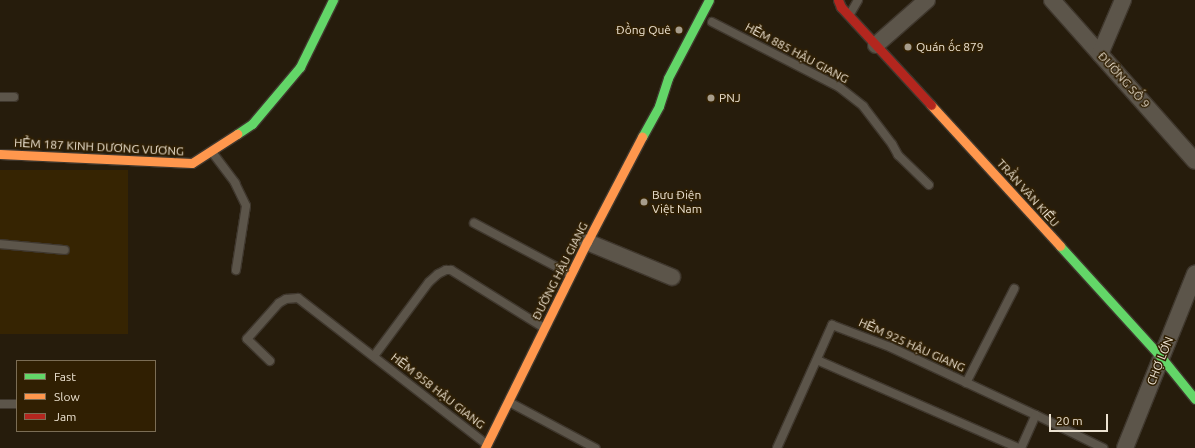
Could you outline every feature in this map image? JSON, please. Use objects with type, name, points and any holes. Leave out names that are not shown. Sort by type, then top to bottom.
[{"type":"street","name":"HẺM 187 KINH DƯƠNG VƯƠNG","points":[[0,154],[192,163],[252,124],[300,67],[333,0]]},
{"type":"street","name":"ĐƯỜNG HẬU GIANG","points":[[486,446],[587,242],[659,106],[668,78],[709,0]]},
{"type":"street","points":[[876,45],[926,0]]},
{"type":"street","name":"ĐƯỜNG SỐ 9","points":[[1052,0],[1195,160]]},
{"type":"street","points":[[1100,54],[1123,0]]},
{"type":"street","name":"TRẦN VĂN KIỂU","points":[[836,3],[849,15],[1161,357],[1195,399]]},
{"type":"street","points":[[710,25],[718,11]]},
{"type":"street","name":"ĐƯỜNG HẬU GIANG","points":[[659,106],[674,90]]},
{"type":"street","points":[[587,242],[672,277]]},
{"type":"street","name":"CHỢ LỚN","points":[[1125,448],[1195,274]]},
{"type":"lane","points":[[849,15],[858,0]]},
{"type":"lane","name":"HẺM 885 HẬU GIANG","points":[[710,25],[839,87],[863,106],[892,144],[898,155],[929,185]]},
{"type":"lane","points":[[0,97],[14,97]]},
{"type":"lane","points":[[212,150],[235,183],[246,206],[236,270]]},
{"type":"lane","points":[[474,223],[571,274]]},
{"type":"lane","points":[[0,244],[64,250]]},
{"type":"lane","name":"HẺM 958 HẬU GIANG","points":[[374,356],[430,282],[438,274],[446,270],[451,270],[544,328]]},
{"type":"lane","points":[[966,382],[1014,289]]},
{"type":"lane","name":"HẺM 958 HẬU GIANG","points":[[270,361],[247,339],[273,308],[286,299],[298,298],[374,356],[486,446]]},
{"type":"lane","name":"HẺM 925 HẬU GIANG","points":[[777,448],[832,324],[890,347],[1036,414],[1103,448]]},
{"type":"lane","points":[[817,360],[1018,448]]},
{"type":"lane","points":[[509,401],[595,448]]},
{"type":"lane","points":[[0,404],[16,404]]},
{"type":"lane","points":[[1021,448],[1036,414]]},
{"type":"shaded area","points":[[0,170],[128,170],[128,334],[0,334]]},
{"type":"traffic: fast","points":[[237,134],[252,124],[300,67],[333,0]]},
{"type":"traffic: fast","points":[[642,137],[659,106],[668,78],[709,0]]},
{"type":"traffic: fast","points":[[1060,246],[1161,357],[1195,399]]},
{"type":"traffic: slow","points":[[931,105],[1060,246]]},
{"type":"traffic: slow","points":[[0,154],[192,163],[237,134]]},
{"type":"traffic: slow","points":[[485,448],[587,242],[642,137]]},
{"type":"traffic: jam","points":[[838,0],[841,7],[931,105]]},
{"type":"place","name":"Đồng Quê","points":[[679,30]]},
{"type":"place","name":"Quán ốc 879","points":[[908,47]]},
{"type":"place","name":"PNJ","points":[[711,98]]},
{"type":"place","name":"Bưu Điện Việt Nam","points":[[644,202]]}]
